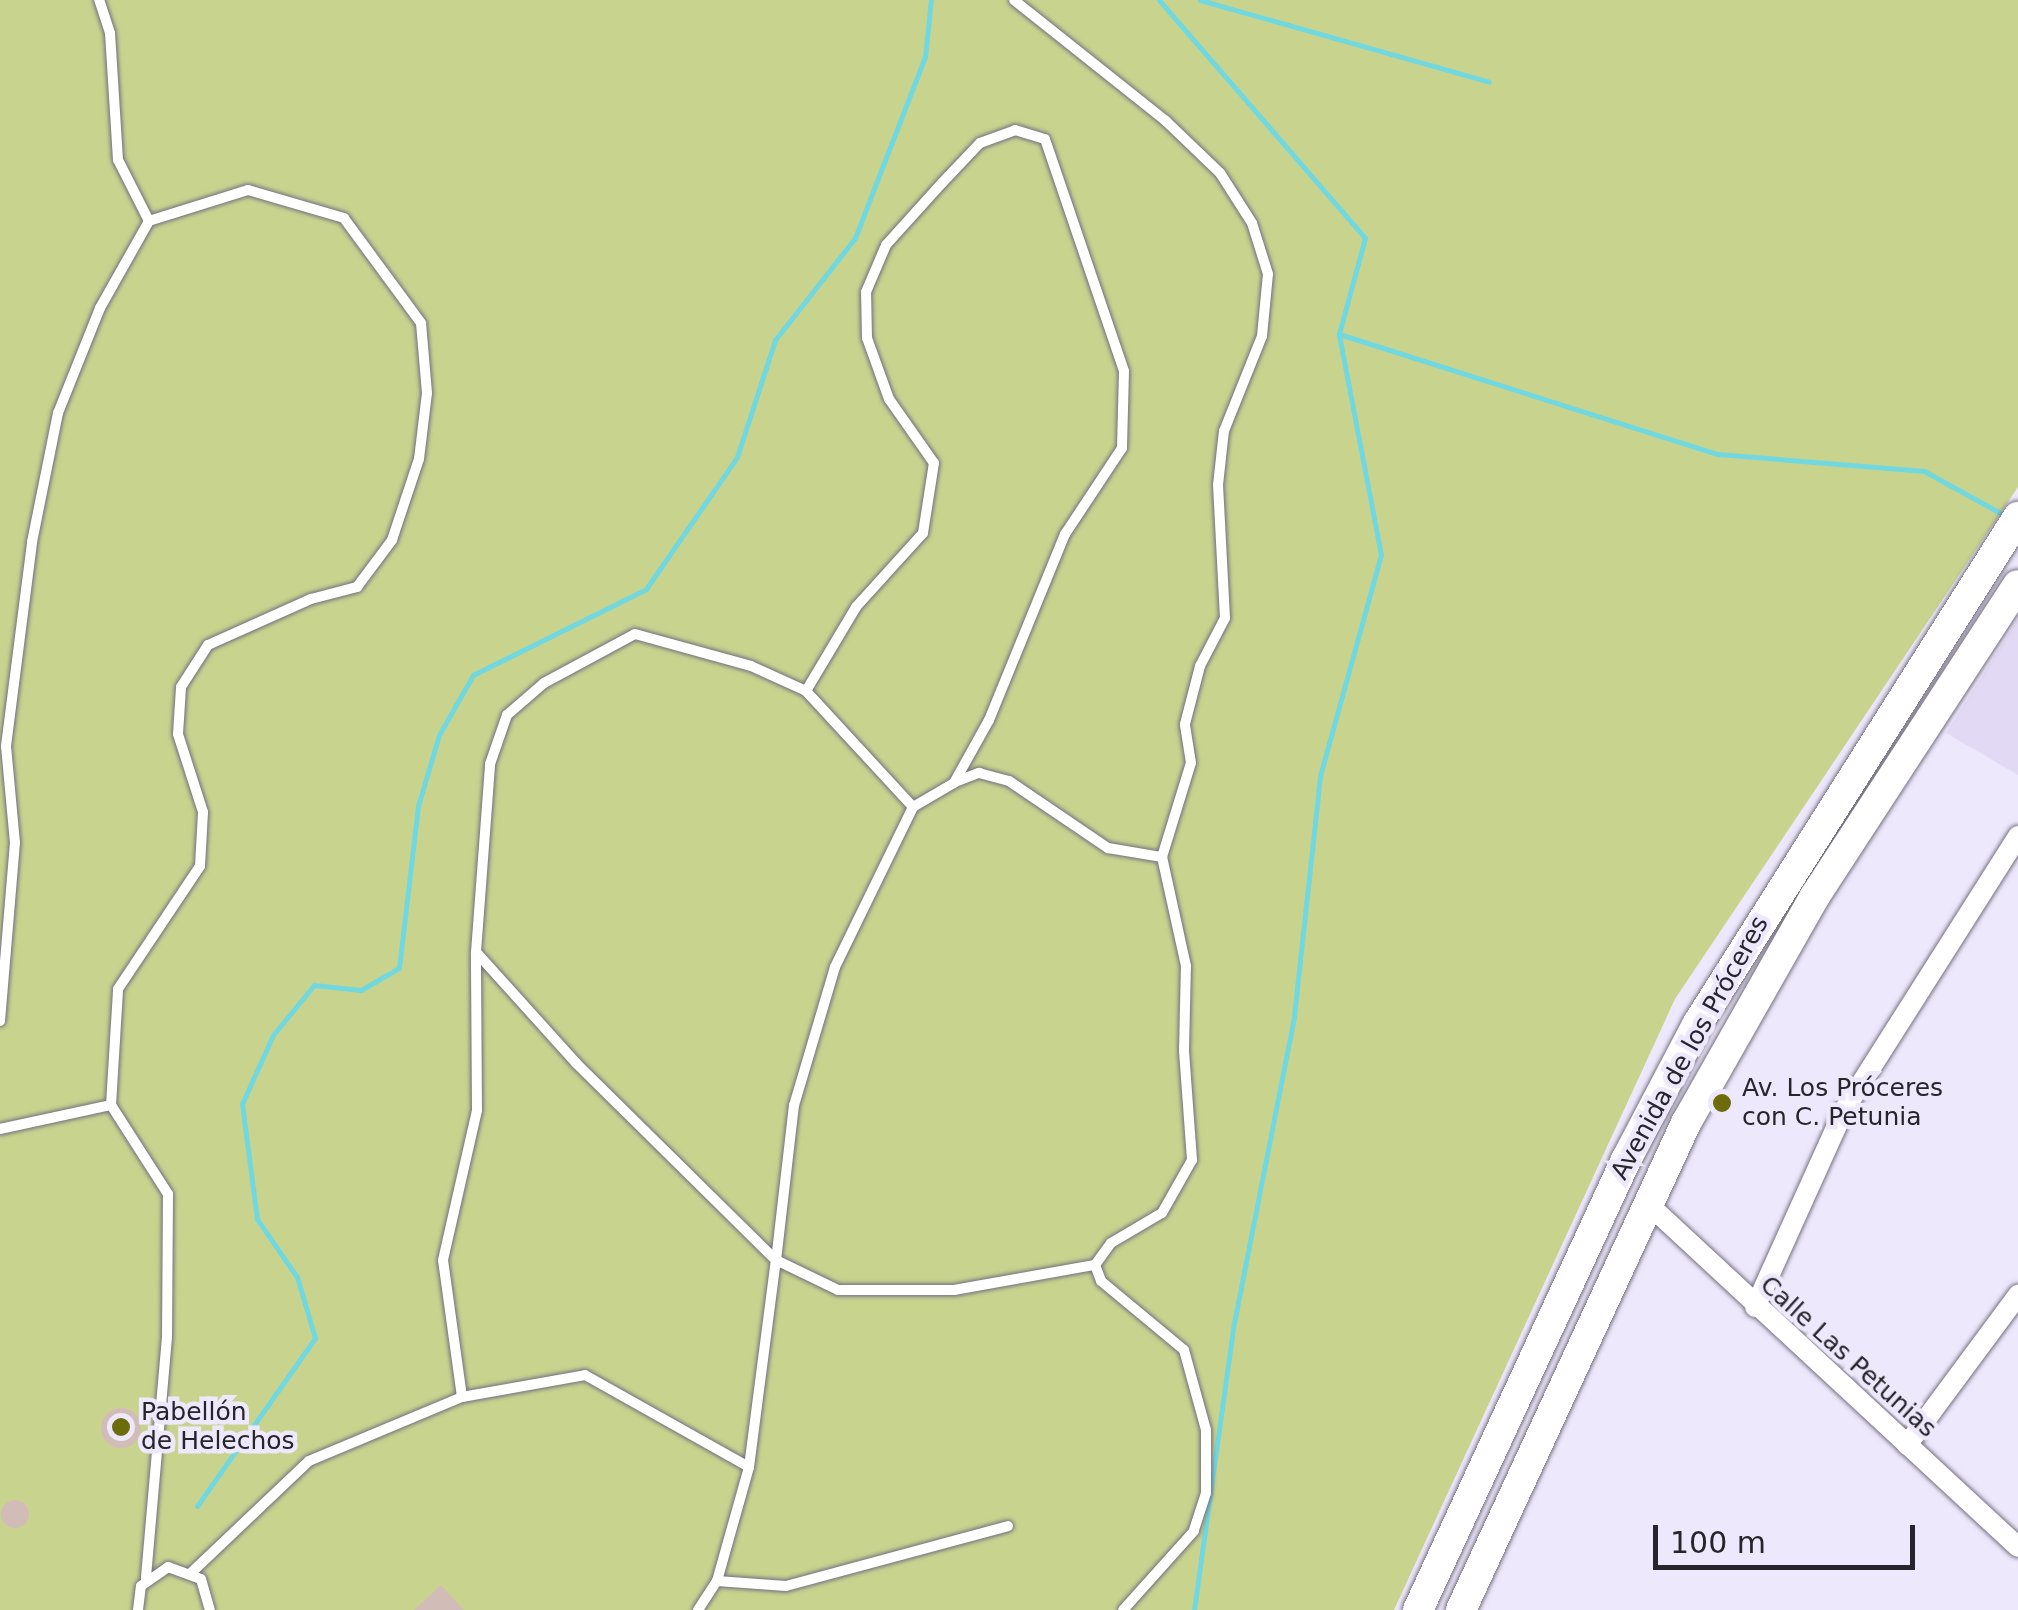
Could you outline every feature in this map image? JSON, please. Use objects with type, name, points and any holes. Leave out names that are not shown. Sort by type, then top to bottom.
[{"type":"main road","name":"Avenida de los Próceres","points":[[1418,1610],[1626,1160],[1698,1023],[2018,517]]},
{"type":"main road","name":"Avenida de los Próceres","points":[[1461,1610],[1646,1202],[1815,896],[2014,592]]},
{"type":"street","points":[[1755,1307],[1843,1112],[2018,836]]},
{"type":"street","name":"Calle Las Petunias","points":[[1646,1202],[2018,1547]]},
{"type":"street","points":[[1907,1445],[2018,1295]]},
{"type":"lane","points":[[99,0],[110,33],[118,160],[149,220]]},
{"type":"lane","points":[[476,952],[576,1064],[776,1260],[838,1290],[954,1290],[1096,1265],[1111,1243],[1162,1213],[1192,1160],[1184,1052],[1186,966],[1162,857],[1190,763],[1185,724],[1200,666],[1225,618],[1218,484],[1224,431],[1262,336],[1268,274],[1252,222],[1220,174],[1166,121],[1014,0]]},
{"type":"lane","points":[[806,691],[856,607],[923,533],[934,463],[890,400],[867,338],[866,292],[886,245],[980,142],[1015,130],[1045,138],[1124,371],[1122,448],[1065,534],[989,720],[954,783]]},
{"type":"lane","points":[[0,1022],[15,842],[6,746],[32,542],[58,413],[100,308],[149,220],[248,190],[344,218],[422,323],[427,394],[419,459],[392,540],[358,586],[311,599],[208,645],[181,686],[178,734],[203,812],[200,866],[118,989],[111,1105],[168,1194],[167,1337],[146,1579],[134,1608]]},
{"type":"lane","points":[[462,1397],[442,1260],[477,1110],[476,952],[490,764],[507,714],[544,683],[635,634],[751,666],[806,691],[913,807]]},
{"type":"lane","points":[[698,1610],[717,1581],[749,1467],[794,1105],[834,966],[913,807],[979,773],[1010,781],[1108,848],[1162,857]]},
{"type":"lane","points":[[0,1130],[111,1105]]},
{"type":"lane","points":[[1096,1265],[1101,1282],[1184,1350],[1206,1430],[1206,1493],[1194,1531],[1123,1610]]},
{"type":"lane","points":[[192,1572],[309,1461],[462,1397],[585,1375],[749,1467]]},
{"type":"lane","points":[[717,1581],[786,1586],[1008,1526]]},
{"type":"lane","points":[[146,1579],[168,1567],[192,1572],[207,1588],[210,1610]]},
{"type":"shaded area","points":[[2018,619],[2018,775],[1946,733]]},
{"type":"green space","points":[[0,0],[2018,0],[2018,487],[1675,999],[1394,1610],[0,1610]]},
{"type":"building","name":"Pabellón de Helechos","points":[[121,1408],[135,1414],[141,1428],[135,1442],[121,1448],[107,1442],[101,1428],[107,1414]]},
{"type":"building","points":[[15,1500],[25,1504],[29,1514],[25,1524],[15,1528],[5,1524],[1,1514],[5,1504]]},
{"type":"building","points":[[441,1585],[464,1610],[414,1610]]},
{"type":"waterway","points":[[197,1506],[315,1338],[297,1277],[257,1219],[242,1104],[273,1035],[314,985],[361,990],[399,968],[418,806],[439,735],[473,675],[646,589],[737,457],[775,340],[855,238],[925,57],[931,0]]},
{"type":"waterway","points":[[1159,0],[1365,238],[1339,334],[1718,454],[1924,471],[2006,516]]},
{"type":"waterway","points":[[1200,0],[1489,82]]},
{"type":"waterway","points":[[1194,1610],[1234,1323],[1294,1016],[1320,776],[1381,555],[1339,334]]},
{"type":"place","name":"Av. Los Próceres con C. Petunia","points":[[1722,1103]]},
{"type":"place","name":"Pabellón de Helechos","points":[[121,1427]]}]
